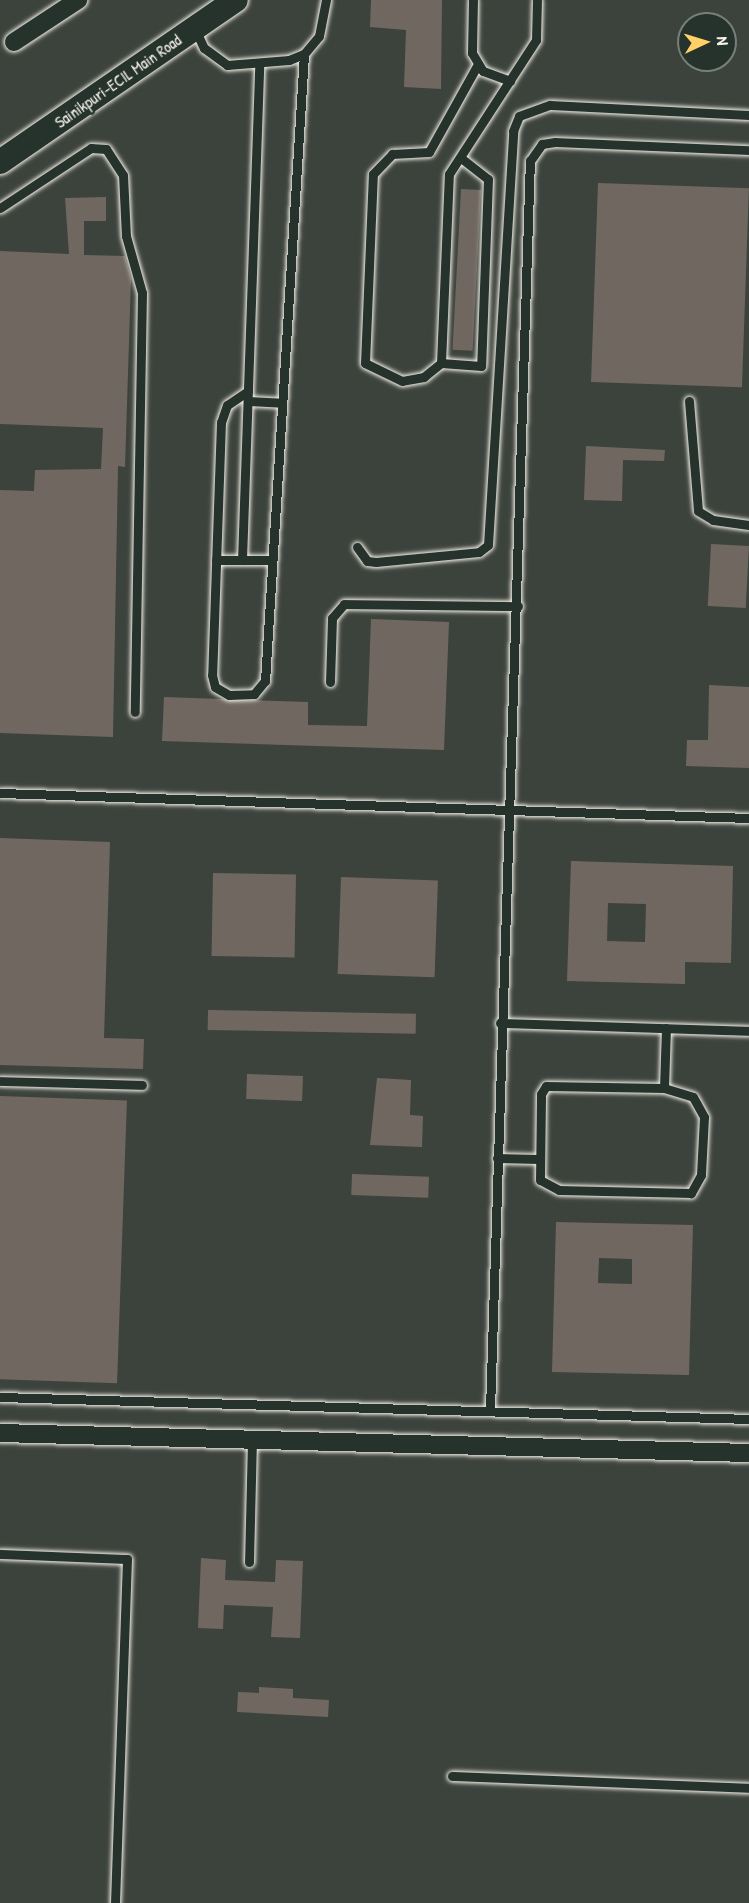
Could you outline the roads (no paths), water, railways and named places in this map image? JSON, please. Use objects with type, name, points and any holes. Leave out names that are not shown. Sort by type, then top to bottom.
[{"type":"street","points":[[14,42],[78,0]]},
{"type":"street","name":"Sainikpuri-ECIL Main Road","points":[[0,162],[236,0]]},
{"type":"street","points":[[0,1433],[252,1443],[749,1453]]},
{"type":"lane","points":[[248,391],[222,413],[212,675],[215,687],[229,696],[255,694],[265,681],[304,54],[319,36],[326,0]]},
{"type":"lane","points":[[473,0],[472,53],[478,63],[493,78],[510,81]]},
{"type":"lane","points":[[441,363],[448,174],[461,158],[536,40],[537,0]]},
{"type":"lane","points":[[195,28],[213,59],[237,67],[259,65],[304,54]]},
{"type":"lane","points":[[461,158],[488,179],[481,366],[441,363],[424,377],[402,381],[365,363],[373,174],[392,154],[429,152],[478,63]]},
{"type":"lane","points":[[242,560],[259,65]]},
{"type":"lane","points":[[357,547],[367,561],[376,562],[479,552],[488,545],[513,131],[519,116],[550,105],[749,116]]},
{"type":"lane","points":[[490,1410],[505,811],[518,606],[534,152],[555,142],[749,150]]},
{"type":"lane","points":[[0,208],[91,148],[106,149],[123,175],[126,236],[142,293],[135,712]]},
{"type":"lane","points":[[248,401],[282,403]]},
{"type":"lane","points":[[689,401],[698,511],[749,525]]},
{"type":"lane","points":[[216,560],[272,560]]},
{"type":"lane","points":[[330,682],[332,618],[344,604],[518,606]]},
{"type":"lane","points":[[0,793],[749,818]]},
{"type":"lane","points":[[500,1023],[749,1031]]},
{"type":"lane","points":[[664,1088],[666,1028]]},
{"type":"lane","points":[[0,1081],[142,1085]]},
{"type":"lane","points":[[546,1086],[664,1088],[693,1097],[704,1117],[701,1175],[692,1192],[559,1190],[540,1180],[538,1159],[541,1094],[546,1086]]},
{"type":"lane","points":[[496,1158],[538,1159]]},
{"type":"lane","points":[[0,1397],[749,1419],[749,1413]]},
{"type":"lane","points":[[249,1562],[252,1443]]},
{"type":"lane","points":[[0,1554],[127,1559],[116,1903]]},
{"type":"lane","points":[[452,1776],[749,1788]]}]
